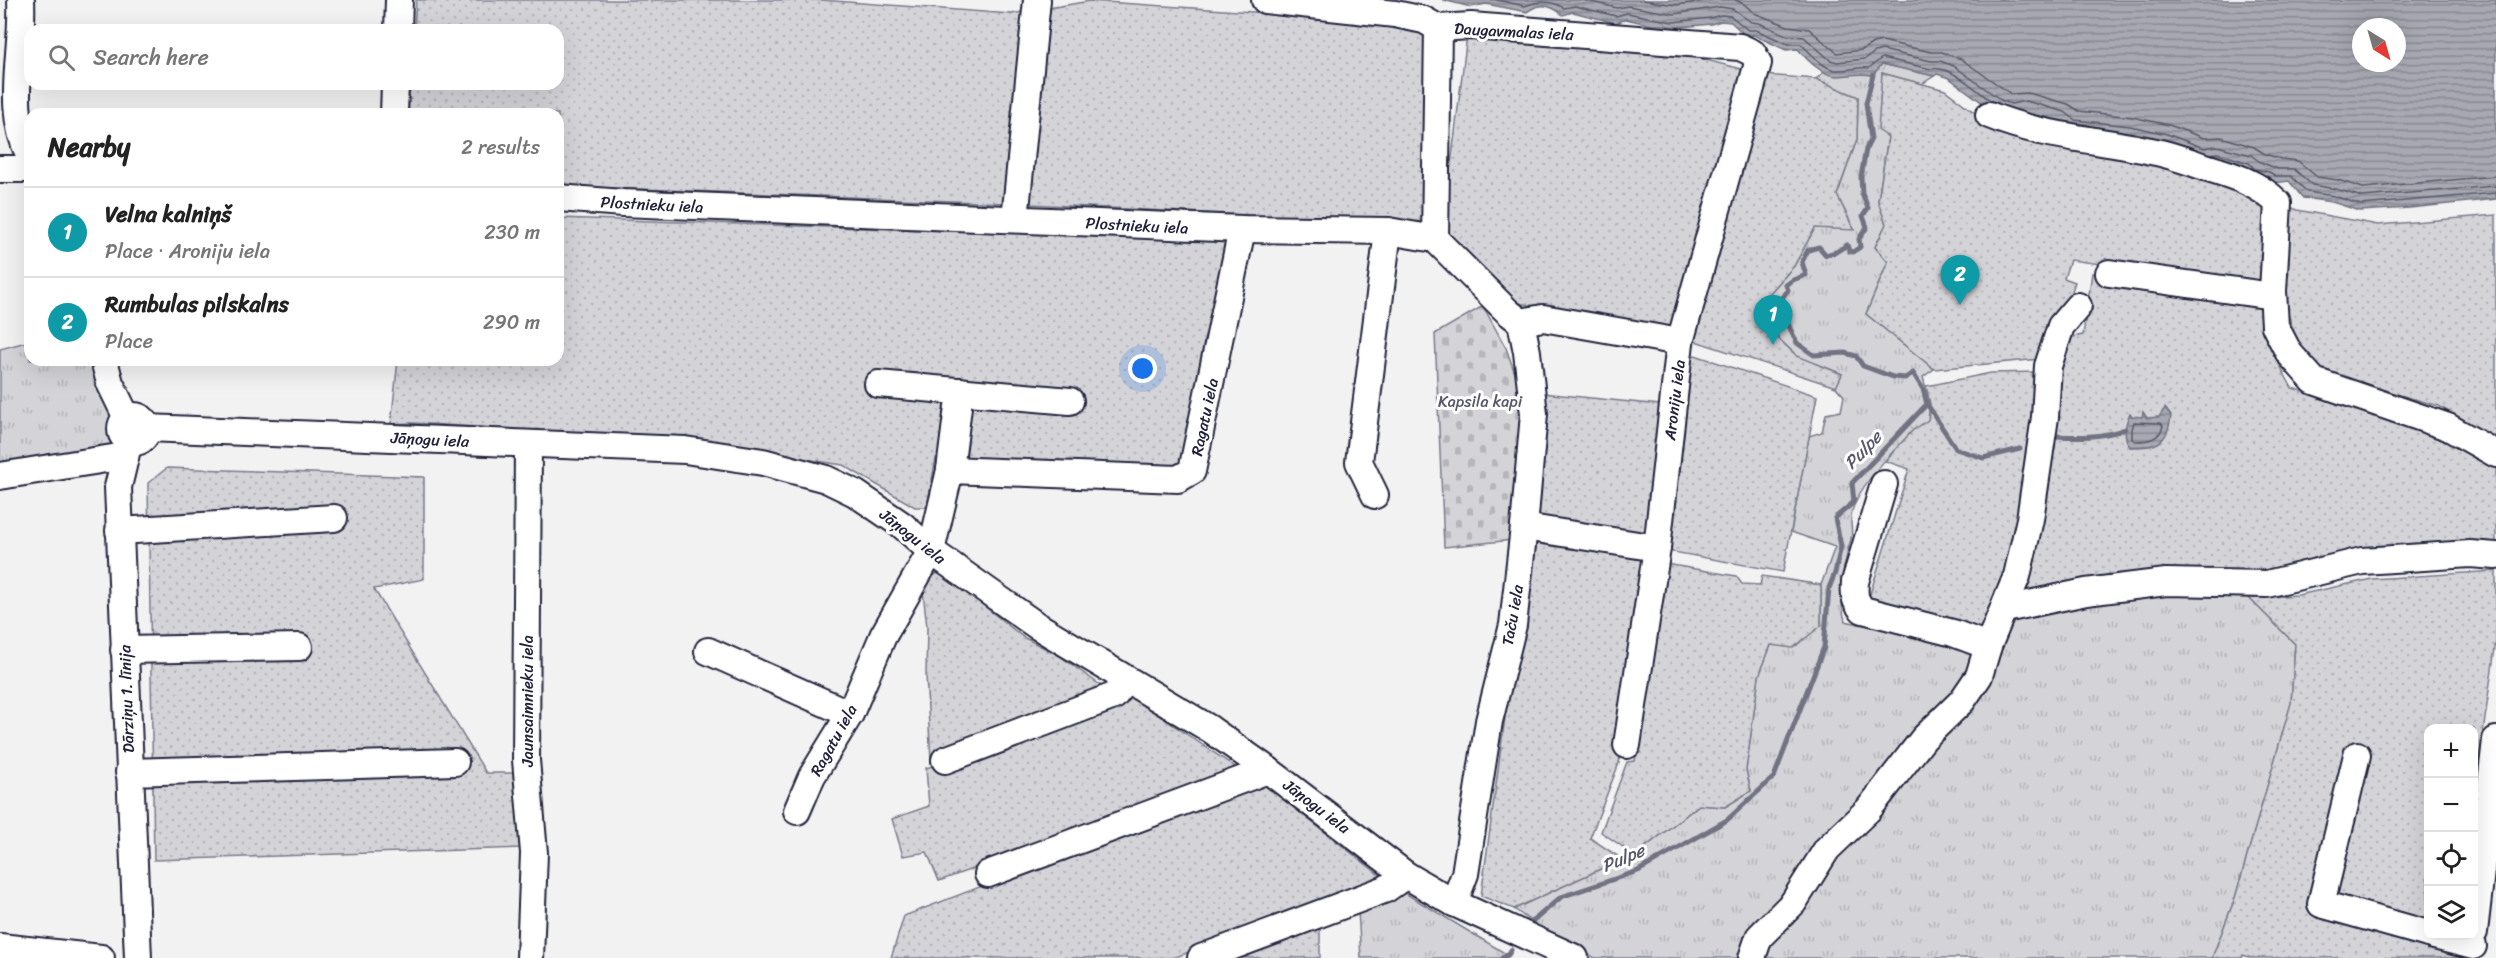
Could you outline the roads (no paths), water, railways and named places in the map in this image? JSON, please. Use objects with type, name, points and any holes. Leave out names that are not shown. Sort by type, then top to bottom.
[{"type":"street","points":[[21,0],[18,113],[24,141]]},
{"type":"street","points":[[398,24],[399,0]]},
{"type":"street","points":[[1015,219],[1037,0]]},
{"type":"street","name":"Daugavmalas iela","points":[[1264,0],[1395,14],[1424,20],[1438,28],[1471,26],[1740,46],[1753,53],[1758,63]]},
{"type":"street","points":[[1438,28],[1435,239],[1508,312],[1521,322],[1543,318],[1680,342]]},
{"type":"street","name":"Aroniju iela","points":[[1627,745],[1657,548],[1680,342],[1758,63]]},
{"type":"street","points":[[394,108],[395,90]]},
{"type":"street","points":[[1989,115],[2065,137],[2152,151],[2234,176],[2265,190],[2278,203],[2273,296],[2275,326],[2289,353],[2314,381],[2448,427],[2496,454]]},
{"type":"street","points":[[0,169],[24,169]]},
{"type":"street","name":"Plostnieku iela","points":[[564,199],[623,204],[1242,229],[1388,231],[1435,239]]},
{"type":"street","name":"Ragatu iela","points":[[950,471],[1178,479],[1192,471],[1242,229]]},
{"type":"street","points":[[1375,495],[1359,462],[1388,231]]},
{"type":"street","points":[[2109,273],[2273,296]]},
{"type":"street","points":[[1752,958],[1759,937],[1793,903],[1827,849],[1868,810],[1924,738],[1962,701],[1979,676],[1988,646],[2005,609],[2016,576],[2030,519],[2045,417],[2048,366],[2061,326],[2078,306]]},
{"type":"street","name":"Taču iela","points":[[1454,903],[1465,874],[1489,721],[1513,625],[1534,414],[1521,322]]},
{"type":"street","points":[[106,366],[132,436]]},
{"type":"street","points":[[878,384],[1070,401]]},
{"type":"street","name":"Ragatu iela","points":[[797,812],[812,776],[850,714],[883,636],[931,551],[950,471],[960,391]]},
{"type":"street","name":"Jāņogu iela","points":[[0,476],[132,436],[528,444],[685,450],[763,462],[826,479],[855,492],[902,525],[931,551],[1036,625],[1210,729],[1406,875],[1454,903],[1575,958]]},
{"type":"street","name":"Dārziņu 1. līnija","points":[[132,436],[118,487],[138,958]]},
{"type":"street","name":"Jaunsaimnieku iela","points":[[528,444],[526,760],[534,854],[530,958]]},
{"type":"street","points":[[1884,484],[1855,582],[1854,595],[1857,604],[1863,610],[1953,633],[1988,646]]},
{"type":"street","points":[[119,531],[334,518]]},
{"type":"street","points":[[1524,527],[1657,548]]},
{"type":"street","points":[[2005,609],[2086,592],[2166,582],[2267,584],[2362,561],[2470,554],[2496,556]]},
{"type":"street","points":[[124,650],[299,647]]},
{"type":"street","points":[[708,651],[850,714]]},
{"type":"street","points":[[945,760],[1114,696],[1127,680]]},
{"type":"street","points":[[2496,740],[2493,806],[2473,941],[2496,934]]},
{"type":"street","points":[[2357,755],[2321,904],[2424,933]]},
{"type":"street","points":[[129,772],[455,762]]},
{"type":"street","points":[[988,874],[1268,770]]},
{"type":"street","points":[[1201,958],[1386,889],[1406,875]]},
{"type":"street","points":[[0,947],[101,958]]},
{"type":"water","points":[[1443,0],[2496,0],[2496,199],[2360,211],[2332,202],[2303,198],[2289,181],[2274,183],[2268,178],[1995,112],[1949,78],[1937,74],[1934,76],[1882,64],[1873,75],[1833,76],[1816,67],[1798,49],[1786,50],[1754,35],[1746,36],[1731,22],[1721,21],[1671,28],[1626,19],[1616,23],[1573,12],[1563,15],[1545,6],[1536,7],[1527,12],[1486,4],[1471,7]]},
{"type":"water","points":[[2165,408],[2171,416],[2167,433],[2163,439],[2154,445],[2130,447],[2126,439],[2126,430],[2130,413],[2132,416],[2142,417],[2143,412],[2147,418],[2159,417]]},
{"type":"waterway","name":"Pulpe","points":[[1532,922],[1561,897],[1638,871],[1727,820],[1774,777],[1824,647],[1829,588],[1841,546],[1835,518],[1854,502],[1852,483],[1927,404],[1923,389],[1913,373],[1905,378],[1893,377],[1863,366],[1856,356],[1845,353],[1814,355],[1797,343],[1789,326],[1782,298],[1788,290],[1786,285],[1806,275],[1802,262],[1808,250],[1819,247],[1826,255],[1847,245],[1849,251],[1853,252],[1860,247],[1859,239],[1867,227],[1863,216],[1868,208],[1862,193],[1861,177],[1866,149],[1871,139],[1866,103],[1873,75]]},
{"type":"waterway","points":[[1927,404],[1956,449],[1983,458],[2020,449]]},
{"type":"waterway","points":[[2053,436],[2080,437],[2125,429]]},
{"type":"waterway","points":[[1502,958],[1511,950]]},
{"type":"place","name":"Rumbulas pilskalns","points":[[1960,305]]},
{"type":"place","name":"Velna kalniņš","points":[[1773,345]]},
{"type":"park label","name":"Kapsila kapi","points":[[1480,401]]}]
